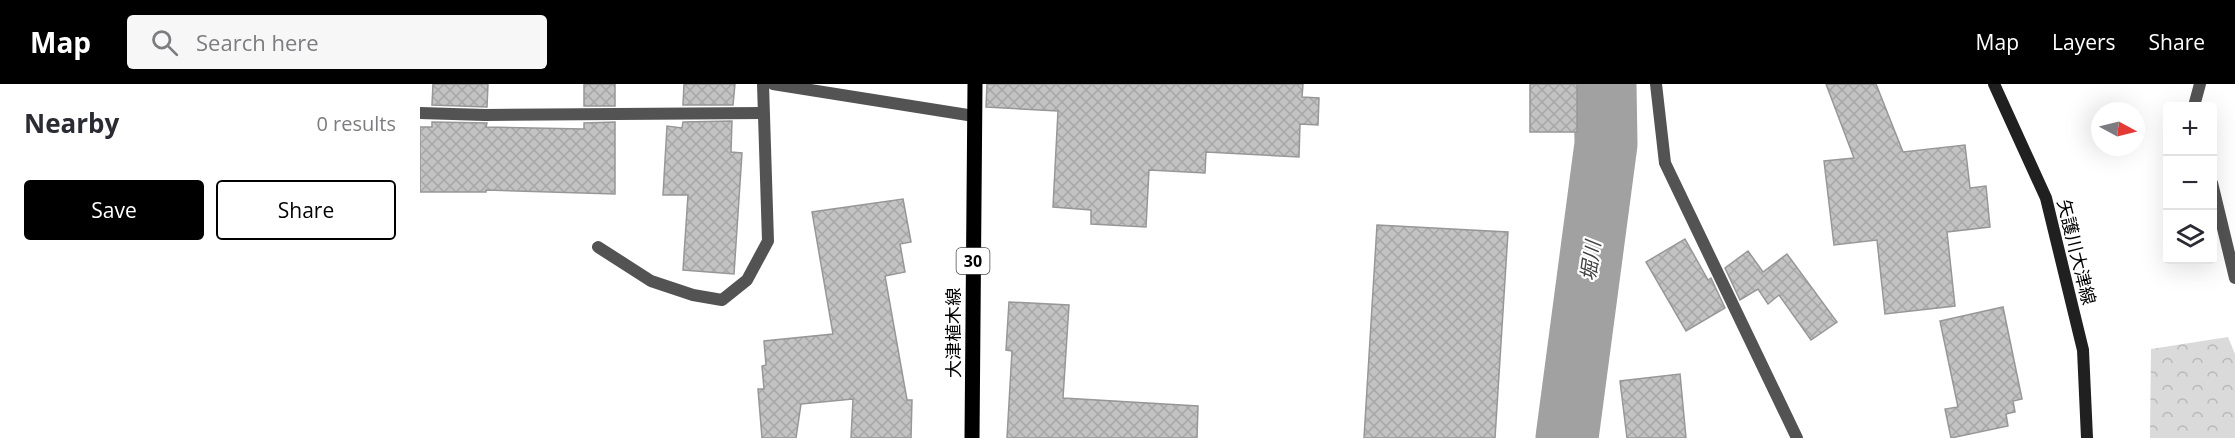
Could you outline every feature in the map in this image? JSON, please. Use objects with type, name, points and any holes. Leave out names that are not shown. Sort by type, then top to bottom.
[{"type":"main road","name":"大津植木線","points":[[972,438],[975,84]]},
{"type":"main road","name":"矢護川大津線","points":[[1994,84],[2046,198],[2083,350],[2087,438]]},
{"type":"street","points":[[598,247],[651,281],[693,295],[722,300],[747,280],[768,240],[763,84]]},
{"type":"street","points":[[773,84],[974,116]]},
{"type":"street","points":[[1656,84],[1665,163],[1797,438]]},
{"type":"street","points":[[2195,102],[2200,84]]},
{"type":"street","points":[[420,113],[497,115],[763,113]]},
{"type":"street","points":[[2217,204],[2235,278]]},
{"type":"green space","points":[[2228,337],[2235,354],[2235,438],[2150,438],[2151,349]]},
{"type":"building","points":[[433,84],[488,84],[487,107],[432,105]]},
{"type":"building","points":[[584,84],[615,84],[615,106],[584,106]]},
{"type":"building","points":[[684,84],[735,84],[733,105],[683,105]]},
{"type":"building","points":[[987,84],[1303,84],[1302,97],[1319,98],[1318,125],[1300,124],[1299,157],[1206,152],[1205,173],[1149,170],[1146,227],[1091,224],[1091,210],[1053,207],[1058,111],[986,107]]},
{"type":"building","points":[[1530,84],[1577,84],[1577,132],[1530,132]]},
{"type":"building","points":[[1826,84],[1876,84],[1903,152],[1965,145],[1970,188],[1986,186],[1990,227],[1947,232],[1955,306],[1885,314],[1877,240],[1834,245],[1824,161],[1854,158]]},
{"type":"building","points":[[732,121],[731,152],[742,153],[734,274],[683,270],[688,195],[663,195],[667,126],[682,128],[683,122]]},
{"type":"building","points":[[432,122],[487,123],[486,127],[584,129],[584,123],[615,122],[615,194],[486,190],[486,192],[420,192],[420,127],[432,127]]},
{"type":"building","points":[[903,199],[911,242],[900,244],[905,272],[885,276],[907,400],[912,400],[911,438],[851,438],[853,399],[801,404],[796,438],[762,438],[758,389],[764,389],[762,366],[766,365],[764,341],[833,334],[812,212]]},
{"type":"building","points":[[1377,225],[1508,232],[1495,438],[1364,438]]},
{"type":"building","points":[[1685,239],[1708,280],[1711,278],[1725,308],[1686,331],[1646,262]]},
{"type":"building","points":[[1748,251],[1763,272],[1787,254],[1837,322],[1811,340],[1779,295],[1768,304],[1758,289],[1740,300],[1725,268]]},
{"type":"building","points":[[1009,302],[1069,305],[1063,398],[1198,406],[1197,438],[1007,438],[1012,351],[1006,350]]},
{"type":"building","points":[[2003,307],[2022,399],[2013,401],[2015,412],[2006,414],[2008,426],[1951,438],[1945,409],[1958,407],[1940,321]]},
{"type":"building","points":[[1680,374],[1686,438],[1627,438],[1620,381]]},
{"type":"waterway","name":"堀川","points":[[1567,438],[1606,144],[1605,84]]}]
